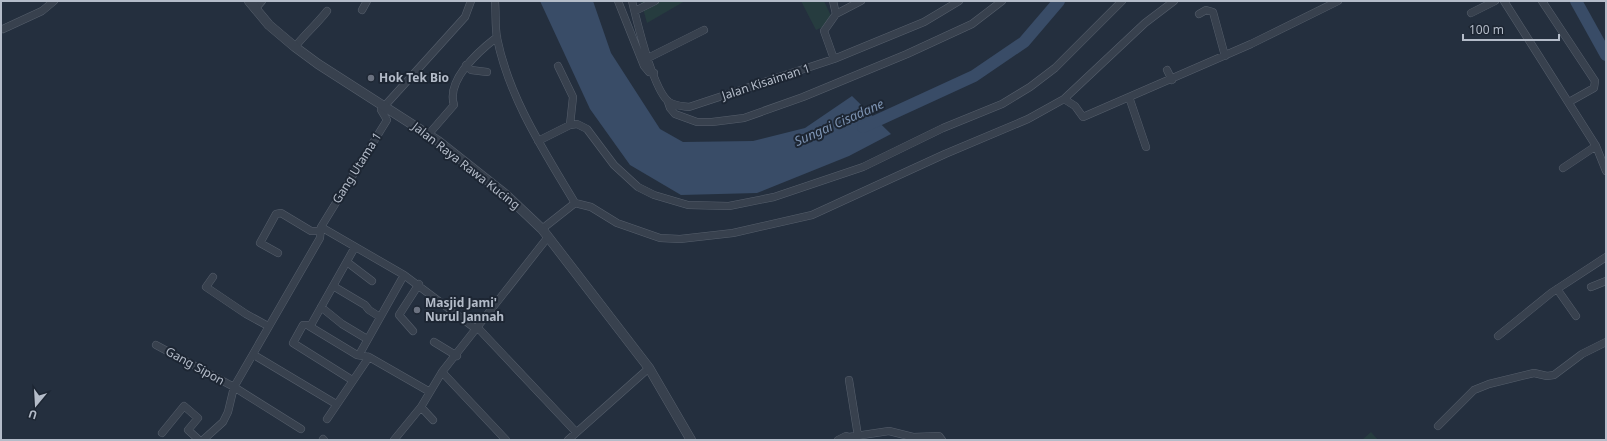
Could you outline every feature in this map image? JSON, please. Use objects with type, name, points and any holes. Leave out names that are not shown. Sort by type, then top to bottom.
[{"type":"street","points":[[3,30],[42,11],[54,1]]},
{"type":"street","name":"Jalan Raya Rawa Kucing","points":[[249,1],[269,25],[295,47],[318,64],[428,134],[505,194],[542,229],[649,368],[691,440]]},
{"type":"street","points":[[256,9],[262,1]]},
{"type":"street","points":[[362,10],[367,1]]},
{"type":"street","points":[[385,106],[465,17],[471,1]]},
{"type":"street","points":[[495,1],[497,37],[511,84],[538,141],[575,202],[590,206],[616,223],[660,238],[680,239],[733,233],[819,212],[945,154],[1028,119],[1064,98],[1145,23],[1174,1]]},
{"type":"street","points":[[618,1],[644,66],[649,72],[654,73]]},
{"type":"street","points":[[632,1],[648,58],[663,96],[675,114],[697,122],[712,122],[744,118],[866,71],[972,24],[1002,1]]},
{"type":"street","points":[[635,12],[655,1]]},
{"type":"street","points":[[833,1],[836,14]]},
{"type":"street","points":[[834,59],[824,31],[836,14],[861,1]]},
{"type":"street","name":"Jalan Kisaiman 1","points":[[668,102],[675,106],[689,107],[834,59],[924,22],[959,1]]},
{"type":"street","points":[[538,141],[570,125],[577,124],[587,129],[614,165],[638,186],[654,195],[688,205],[711,207],[729,206],[774,197],[863,167],[942,128],[1002,104],[1030,87],[1055,68],[1122,1]]},
{"type":"street","points":[[1064,98],[1075,106],[1083,117],[1225,56],[1338,1]]},
{"type":"street","points":[[1471,13],[1495,1]]},
{"type":"street","points":[[1504,1],[1596,146],[1606,171]]},
{"type":"street","points":[[1542,1],[1595,81],[1594,88],[1569,102]]},
{"type":"street","points":[[1199,14],[1206,10],[1212,12],[1225,56]]},
{"type":"street","points":[[295,47],[304,34],[317,23],[327,11]]},
{"type":"street","points":[[648,58],[704,30]]},
{"type":"street","points":[[428,134],[454,105],[452,98],[454,91],[466,66],[497,37]]},
{"type":"street","points":[[466,66],[471,70],[487,72]]},
{"type":"street","points":[[558,66],[573,97],[570,125]]},
{"type":"street","points":[[1167,70],[1172,80]]},
{"type":"street","points":[[1129,98],[1146,147]]},
{"type":"street","name":"Gang Utama 1","points":[[321,229],[387,120],[381,110],[385,106]]},
{"type":"street","points":[[1563,168],[1596,146]]},
{"type":"street","points":[[542,229],[575,202]]},
{"type":"street","points":[[278,254],[260,243],[276,214],[281,213],[311,230],[321,229],[404,275],[419,284],[477,329],[576,432]]},
{"type":"street","points":[[203,440],[222,422],[228,412],[234,387],[254,355],[268,326],[320,238],[321,229]]},
{"type":"street","points":[[394,440],[421,407],[442,372],[457,356],[548,237]]},
{"type":"street","points":[[309,326],[355,247]]},
{"type":"street","points":[[1498,336],[1557,289],[1606,257]]},
{"type":"street","points":[[347,262],[372,281]]},
{"type":"street","points":[[359,355],[404,275]]},
{"type":"street","points":[[213,277],[206,287],[246,314],[268,326]]},
{"type":"street","points":[[1591,287],[1606,281]]},
{"type":"street","points":[[413,331],[399,315],[419,284]]},
{"type":"street","points":[[333,286],[365,305],[369,310],[380,317]]},
{"type":"street","points":[[1557,289],[1576,316]]},
{"type":"street","points":[[321,307],[342,324],[367,339]]},
{"type":"street","points":[[352,380],[294,345],[293,342],[304,325],[309,326],[359,355],[369,357],[430,392]]},
{"type":"street","points":[[434,342],[457,356]]},
{"type":"street","points":[[1438,426],[1474,390],[1489,384],[1534,373],[1547,376],[1554,375],[1582,354],[1606,342]]},
{"type":"street","name":"Gang Sipon","points":[[156,345],[234,387],[301,429]]},
{"type":"street","points":[[254,355],[336,404]]},
{"type":"street","points":[[327,419],[369,357]]},
{"type":"street","points":[[568,440],[649,368]]},
{"type":"street","points":[[442,372],[506,440]]},
{"type":"street","points":[[849,380],[858,436]]},
{"type":"street","points":[[162,434],[184,406],[198,418],[188,430],[199,440]]},
{"type":"street","points":[[421,407],[433,420]]},
{"type":"street","points":[[838,440],[846,436],[858,436],[889,431],[913,437],[939,436],[942,440]]},
{"type":"green space","points":[[641,1],[685,1],[647,23]]},
{"type":"green space","points":[[801,1],[824,1],[834,22],[816,30]]},
{"type":"green space","points":[[1371,432],[1378,440],[1362,440]]},
{"type":"water","points":[[540,1],[593,1],[611,53],[660,129],[683,142],[753,141],[805,128],[852,96],[891,134],[849,156],[757,193],[681,195],[630,165],[590,109]]},
{"type":"waterway","name":"Sungai Cisadane","points":[[863,127],[974,76],[1024,42],[1059,1]]},
{"type":"waterway","name":"Sungai Cisadane","points":[[1576,1],[1606,55]]},
{"type":"place","name":"Hok Tek Bio","points":[[371,78]]},
{"type":"place","name":"Masjid Jami' Nurul Jannah","points":[[417,310]]}]
